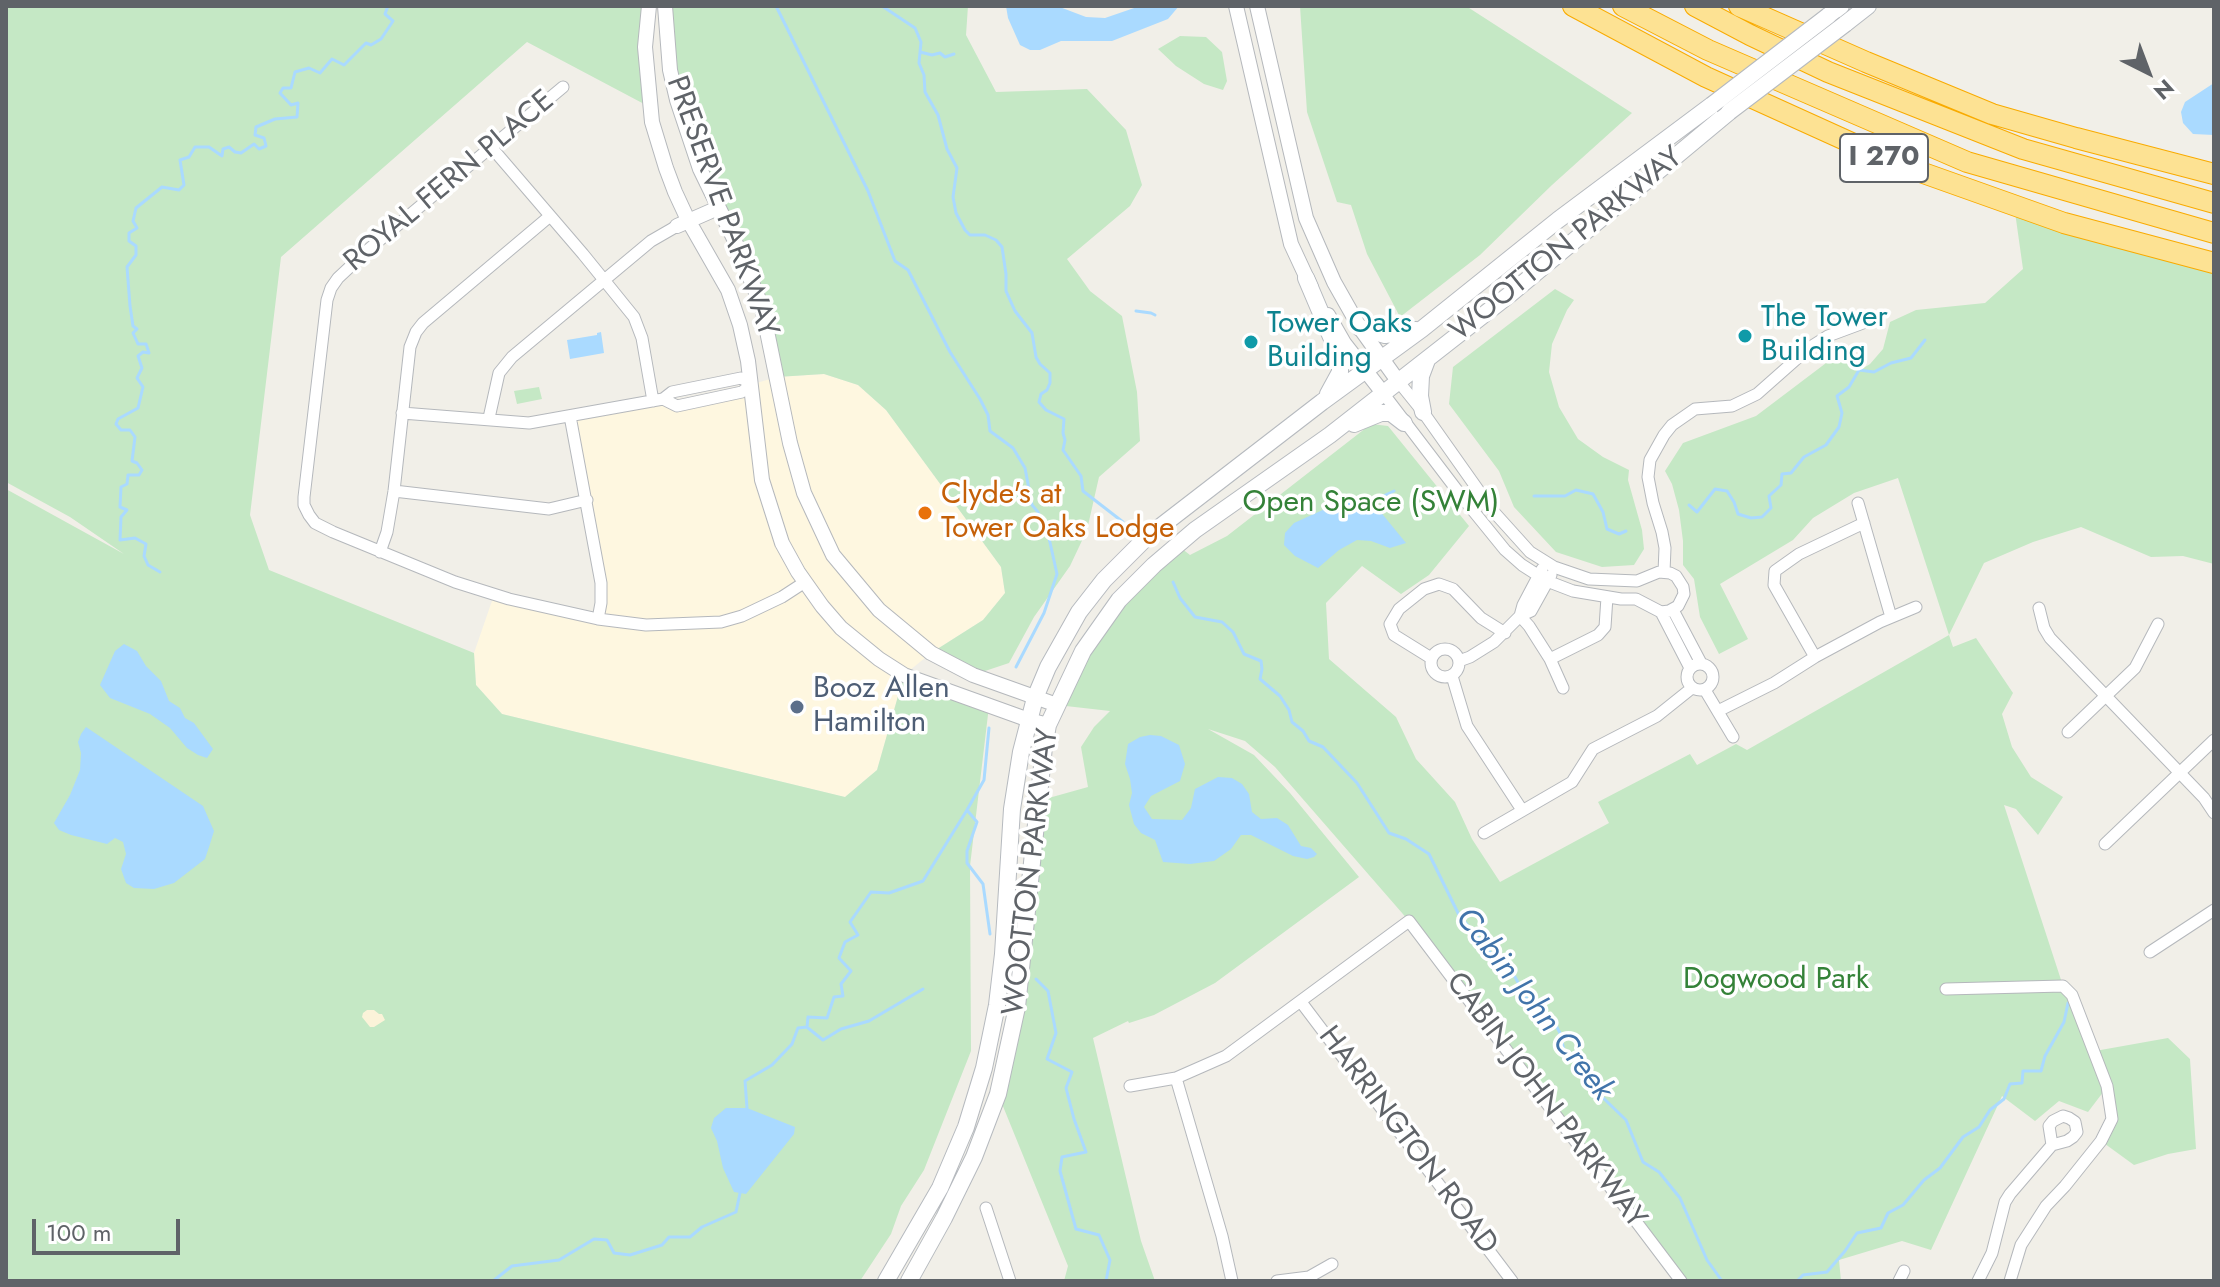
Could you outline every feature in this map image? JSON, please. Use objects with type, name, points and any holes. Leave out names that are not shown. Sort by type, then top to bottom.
[{"type":"highway","name":"I 270","points":[[1573,6],[1706,77],[1898,164],[2064,223],[2214,263]]},
{"type":"highway","name":"I 270","points":[[1623,6],[1708,50],[1967,162],[2214,233]]},
{"type":"highway","name":"I 270","points":[[1695,6],[1828,72],[2023,149],[2214,203]]},
{"type":"highway","name":"I 270","points":[[1739,6],[1992,114],[2214,174]]},
{"type":"main road","name":"WOOTTON PARKWAY","points":[[909,1281],[974,1157],[998,1094],[1017,1007],[1048,725],[1083,651],[1119,600],[1195,530],[1330,435],[1539,271],[1729,112],[1868,6]]},
{"type":"main road","name":"WOOTTON PARKWAY","points":[[886,1281],[940,1188],[966,1127],[984,1068],[997,1005],[1003,954],[1012,809],[1021,752],[1035,698],[1048,667],[1079,612],[1104,580],[1147,537],[1835,11]]},
{"type":"main road","points":[[1306,278],[1340,358],[1338,380],[1322,402]]},
{"type":"main road","points":[[1360,328],[1385,335],[1422,329]]},
{"type":"main road","points":[[1423,412],[1421,376],[1427,358]]},
{"type":"main road","points":[[1330,435],[1381,413],[1391,413],[1404,423]]},
{"type":"street","name":"PRESERVE PARKWAY","points":[[657,6],[677,100],[700,169],[762,307],[790,443],[804,493],[818,527],[841,566],[879,610],[931,653],[973,675],[1057,705]]},
{"type":"street","name":"PRESERVE PARKWAY","points":[[657,6],[645,47],[652,122],[683,223],[728,290],[740,325],[751,384],[762,480],[782,543],[822,606],[841,628],[879,659],[904,675],[1048,725]]},
{"type":"street","points":[[1236,6],[1291,244],[1306,278],[1344,343],[1505,550],[1543,578],[1573,591],[1636,599],[1667,611],[1695,666]]},
{"type":"street","points":[[1257,6],[1306,218],[1334,282],[1360,328],[1493,511],[1530,552],[1550,565],[1589,579],[1637,581],[1664,572],[1676,576],[1683,587],[1682,600],[1667,611]]},
{"type":"street","name":"ROYAL FERN PLACE","points":[[563,87],[369,249],[331,288],[327,300],[304,505],[315,523],[407,565],[482,592],[598,619],[646,625],[721,622],[742,616],[782,597],[805,582]]},
{"type":"street","points":[[492,148],[634,317],[658,400]]},
{"type":"street","points":[[489,418],[499,373],[512,357],[651,241],[718,208]]},
{"type":"street","points":[[380,552],[394,491],[410,347],[416,332],[550,216]]},
{"type":"street","points":[[1664,572],[1665,548],[1648,477],[1650,460],[1664,435],[1672,425],[1695,409],[1732,406],[1757,394],[1809,348],[1828,336],[1863,323]]},
{"type":"street","points":[[402,413],[529,423],[658,400],[677,406],[742,392],[751,384],[777,377]]},
{"type":"street","points":[[570,416],[601,583],[598,619]]},
{"type":"street","points":[[394,491],[549,509],[587,500]]},
{"type":"street","points":[[1858,503],[1891,617]]},
{"type":"street","points":[[1815,657],[1774,585],[1775,571],[1817,545],[1864,523]]},
{"type":"street","points":[[1459,661],[1494,642],[1520,616],[1531,611],[1550,565]]},
{"type":"street","points":[[1431,658],[1394,635],[1390,624],[1399,609],[1424,589],[1439,584],[1453,589],[1481,618],[1505,633]]},
{"type":"street","points":[[1550,659],[1598,635],[1605,627],[1607,597]]},
{"type":"street","points":[[1718,711],[1891,617],[1916,607]]},
{"type":"street","points":[[2039,608],[2050,638],[2180,772],[2214,813]]},
{"type":"street","points":[[1520,616],[1550,659],[1563,688]]},
{"type":"street","points":[[2068,732],[2135,668],[2158,624]]},
{"type":"street","points":[[1438,650],[1453,651],[1459,661],[1452,676],[1436,675],[1431,668],[1431,658],[1438,650]]},
{"type":"street","points":[[1695,666],[1710,667],[1714,675],[1705,690],[1692,688],[1687,678],[1695,666]]},
{"type":"street","points":[[1452,676],[1467,726],[1522,810]]},
{"type":"street","points":[[1484,833],[1572,782],[1593,749],[1657,716],[1692,688]]},
{"type":"street","points":[[1705,690],[1733,737]]},
{"type":"street","points":[[2105,844],[2214,740]]},
{"type":"street","points":[[2150,952],[2214,910]]},
{"type":"street","name":"CABIN JOHN PARKWAY","points":[[1301,1002],[1409,921],[1681,1281]]},
{"type":"street","points":[[1946,989],[2063,986],[2072,995],[2107,1086],[2112,1119],[2101,1141],[2046,1206],[2021,1245],[2010,1281]]},
{"type":"street","points":[[1130,1086],[1176,1078],[1226,1056],[1301,1002]]},
{"type":"street","name":"HARRINGTON ROAD","points":[[1301,1002],[1512,1281]]},
{"type":"street","points":[[1176,1078],[1232,1281]]},
{"type":"street","points":[[1978,1281],[1992,1253],[2005,1202],[2052,1145]]},
{"type":"street","points":[[986,1208],[1010,1281]]},
{"type":"street","points":[[1277,1281],[1309,1277],[1332,1264]]},
{"type":"shaded area","points":[[824,374],[858,385],[886,410],[1001,567],[1005,593],[983,620],[931,653],[904,675],[877,770],[845,797],[502,714],[476,685],[474,653],[494,595],[598,619],[601,603],[570,416],[663,399],[677,406],[777,377]]},
{"type":"green space","points":[[6,6],[649,6],[646,105],[527,42],[281,257],[250,515],[269,570],[474,653],[476,685],[502,714],[845,797],[877,770],[904,675],[989,706],[970,866],[971,1051],[924,1170],[901,1206],[891,1234],[860,1281],[6,1281],[6,489],[124,554],[70,517],[6,482]]},
{"type":"green space","points":[[665,6],[968,6],[966,35],[996,92],[1087,89],[1126,130],[1142,185],[1130,206],[1067,259],[1090,291],[1122,316],[1137,392],[1140,441],[1099,477],[1087,530],[1070,566],[1034,617],[1009,663],[973,675],[931,653],[983,620],[1005,593],[1001,567],[886,410],[858,385],[824,374],[777,377],[771,344],[677,100]]},
{"type":"green space","points":[[1300,6],[1466,6],[1632,113],[1480,255],[1400,317],[1367,254],[1351,205],[1337,202],[1307,112]]},
{"type":"green space","points":[[1180,36],[1206,37],[1222,52],[1227,81],[1223,90],[1204,84],[1176,66],[1158,49]]},
{"type":"green space","points":[[2014,205],[2214,263],[2214,564],[2183,556],[2151,557],[2081,527],[2033,542],[1984,563],[1949,635],[1898,478],[1854,493],[1813,518],[1793,540],[1720,584],[1748,639],[1719,654],[1700,617],[1694,579],[1683,565],[1679,510],[1665,471],[1683,443],[1756,416],[1838,354],[1860,370],[1883,349],[1890,322],[1916,310],[1985,303],[2023,269]]},
{"type":"green space","points":[[1555,289],[1574,300],[1552,344],[1549,372],[1559,407],[1578,439],[1629,470],[1628,480],[1644,549],[1634,565],[1602,567],[1556,552],[1514,507],[1499,471],[1449,404],[1453,367]]},
{"type":"green space","points":[[539,387],[542,399],[517,404],[514,391]]},
{"type":"green space","points":[[1371,424],[1388,426],[1469,526],[1429,575],[1401,594],[1362,566],[1326,603],[1329,659],[1396,717],[1416,759],[1455,802],[1472,839],[1500,882],[1609,823],[1598,802],[1690,754],[1697,765],[1736,744],[1747,750],[1949,635],[1953,647],[1976,638],[2013,693],[2002,714],[2012,747],[2031,777],[2063,797],[2038,835],[2016,809],[2004,805],[2063,986],[2095,1051],[2168,1038],[2190,1059],[2196,1149],[2134,1165],[2101,1141],[2112,1119],[2107,1087],[2088,1112],[2059,1101],[2035,1121],[2002,1096],[1931,1250],[1902,1241],[1839,1260],[1841,1281],[1681,1281],[1409,921],[1275,767],[1245,741],[1208,729],[1254,755],[1290,793],[1359,877],[1215,983],[1154,1015],[1128,1021],[1093,1038],[1141,1241],[1155,1281],[1064,1281],[1068,1266],[998,1094],[1038,801],[1088,787],[1081,747],[1094,727],[1110,711],[1057,705],[1083,651],[1177,545],[1190,555],[1227,536]]},
{"type":"sand","points":[[367,1010],[382,1014],[385,1020],[370,1027],[362,1017]]},
{"type":"water","points":[[1006,6],[1057,6],[1086,17],[1105,18],[1140,6],[1179,6],[1168,19],[1112,41],[1061,41],[1040,50],[1030,50],[1020,45]]},
{"type":"water","points":[[2214,83],[2214,135],[2193,134],[2183,123],[2181,112],[2185,102]]},
{"type":"water","points":[[601,332],[604,353],[570,359],[567,340]]},
{"type":"water","points":[[1347,499],[1370,499],[1406,543],[1390,548],[1357,540],[1318,568],[1295,556],[1284,545],[1285,533],[1294,523]]},
{"type":"water","points":[[124,644],[137,651],[161,681],[169,701],[194,723],[213,749],[207,758],[187,748],[170,728],[150,714],[110,698],[100,685],[115,651]]},
{"type":"water","points":[[86,727],[203,806],[214,831],[205,859],[174,883],[154,889],[134,888],[126,883],[121,869],[126,854],[123,842],[115,838],[107,844],[71,835],[59,830],[54,823],[80,770],[78,742]]},
{"type":"water","points":[[1150,735],[1161,736],[1179,745],[1185,764],[1180,781],[1151,796],[1144,807],[1152,819],[1182,820],[1191,808],[1195,789],[1218,777],[1232,778],[1242,784],[1249,794],[1252,812],[1261,819],[1277,818],[1288,825],[1301,846],[1311,848],[1317,854],[1307,859],[1293,856],[1251,835],[1241,835],[1231,849],[1214,861],[1190,864],[1163,862],[1155,840],[1141,833],[1134,824],[1129,805],[1132,793],[1125,764],[1128,744]]},
{"type":"water","points":[[726,1108],[747,1108],[795,1127],[794,1134],[746,1194],[734,1192],[711,1128],[714,1118]]},
{"type":"waterway","points":[[160,572],[148,565],[144,556],[146,544],[135,538],[120,540],[121,517],[127,510],[120,507],[121,487],[127,484],[128,475],[139,475],[142,470],[132,461],[135,437],[130,430],[121,430],[116,424],[118,419],[138,408],[143,387],[137,378],[142,368],[138,356],[143,352],[149,353],[146,344],[138,344],[133,333],[137,329],[133,326],[130,306],[127,267],[136,255],[136,246],[129,241],[129,233],[137,228],[133,221],[136,208],[162,187],[179,190],[184,185],[180,160],[189,157],[195,147],[209,147],[222,156],[223,149],[229,147],[241,153],[254,144],[259,149],[266,146],[264,138],[255,135],[256,127],[275,119],[297,117],[298,103],[291,105],[280,93],[283,88],[291,88],[295,72],[309,68],[320,73],[332,59],[344,65],[366,43],[371,45],[381,39],[393,21],[385,14],[388,6]]},
{"type":"waterway","points":[[776,6],[868,191],[895,261],[908,270],[950,352],[980,399],[988,415],[990,431],[1013,448],[1025,468],[1032,505],[1049,538],[1057,574],[1044,613],[1016,667]]},
{"type":"waterway","name":"Cabin John Creek","points":[[882,6],[915,28],[921,42],[919,63],[924,75],[925,92],[938,115],[947,149],[957,168],[953,197],[956,213],[970,235],[985,235],[1002,247],[1006,291],[1015,311],[1032,333],[1036,357],[1050,373],[1050,383],[1039,402],[1046,410],[1064,419],[1063,450],[1081,476],[1083,491],[1123,522]]},
{"type":"waterway","points":[[920,52],[940,53],[945,57],[954,54]]},
{"type":"waterway","points":[[1136,311],[1155,315]]},
{"type":"waterway","points":[[1689,505],[1697,512],[1715,489],[1727,491],[1738,514],[1762,517],[1771,508],[1769,496],[1781,485],[1782,474],[1791,473],[1804,457],[1826,445],[1839,427],[1842,413],[1837,396],[1849,387],[1859,370],[1874,372],[1891,363],[1911,358],[1925,340]]},
{"type":"waterway","points":[[1534,496],[1565,496],[1576,490],[1593,494],[1603,512],[1607,529],[1619,534],[1626,531]]},
{"type":"waterway","points":[[1373,505],[1375,500],[1394,491]]},
{"type":"waterway","name":"Cabin John Creek","points":[[1173,582],[1180,598],[1195,617],[1222,622],[1233,632],[1244,654],[1261,661],[1260,679],[1280,696],[1292,722],[1309,741],[1323,747],[1357,783],[1389,833],[1406,839],[1429,854],[1459,915],[1515,977],[1527,999],[1551,1016],[1564,1050],[1591,1071],[1595,1090],[1626,1120],[1643,1162],[1659,1172],[1680,1198],[1707,1260],[1722,1281]]},
{"type":"waterway","points":[[989,728],[984,780],[967,810],[977,822],[967,851],[967,863],[983,884],[990,934]]},
{"type":"waterway","points":[[747,1108],[745,1081],[772,1065],[792,1044],[798,1028],[807,1027],[808,1017],[827,1018],[834,997],[843,996],[841,984],[851,971],[839,958],[845,942],[858,935],[850,922],[871,892],[889,893],[923,881],[967,810]]},
{"type":"waterway","points":[[1036,979],[1048,991],[1056,1033],[1047,1059],[1072,1072],[1066,1088],[1086,1152],[1062,1157],[1060,1171],[1076,1229],[1099,1235],[1110,1260],[1106,1281]]},
{"type":"waterway","points":[[808,1028],[823,1040],[841,1029],[869,1021],[923,989]]},
{"type":"waterway","points":[[1797,1281],[1803,1275],[1827,1272],[1857,1233],[1881,1228],[1888,1213],[1903,1205],[1924,1180],[1940,1168],[1963,1137],[1979,1127],[1990,1110],[2004,1099],[2010,1084],[2022,1083],[2023,1071],[2041,1071],[2045,1056],[2064,1022],[2068,1003]]},
{"type":"waterway","points":[[493,1281],[512,1266],[559,1260],[594,1239],[607,1240],[614,1253],[630,1255],[662,1245],[669,1237],[690,1237],[702,1227],[736,1212],[740,1193]]},
{"type":"place","name":"The Tower Building","points":[[1745,336]]},
{"type":"place","name":"Tower Oaks Building","points":[[1251,342]]},
{"type":"place","name":"Clyde's at Tower Oaks Lodge","points":[[925,513]]},
{"type":"place","name":"Booz Allen Hamilton","points":[[797,707]]},
{"type":"park label","name":"Open Space (SWM)","points":[[1371,504]]},
{"type":"park label","name":"Dogwood Park","points":[[1776,981]]}]
